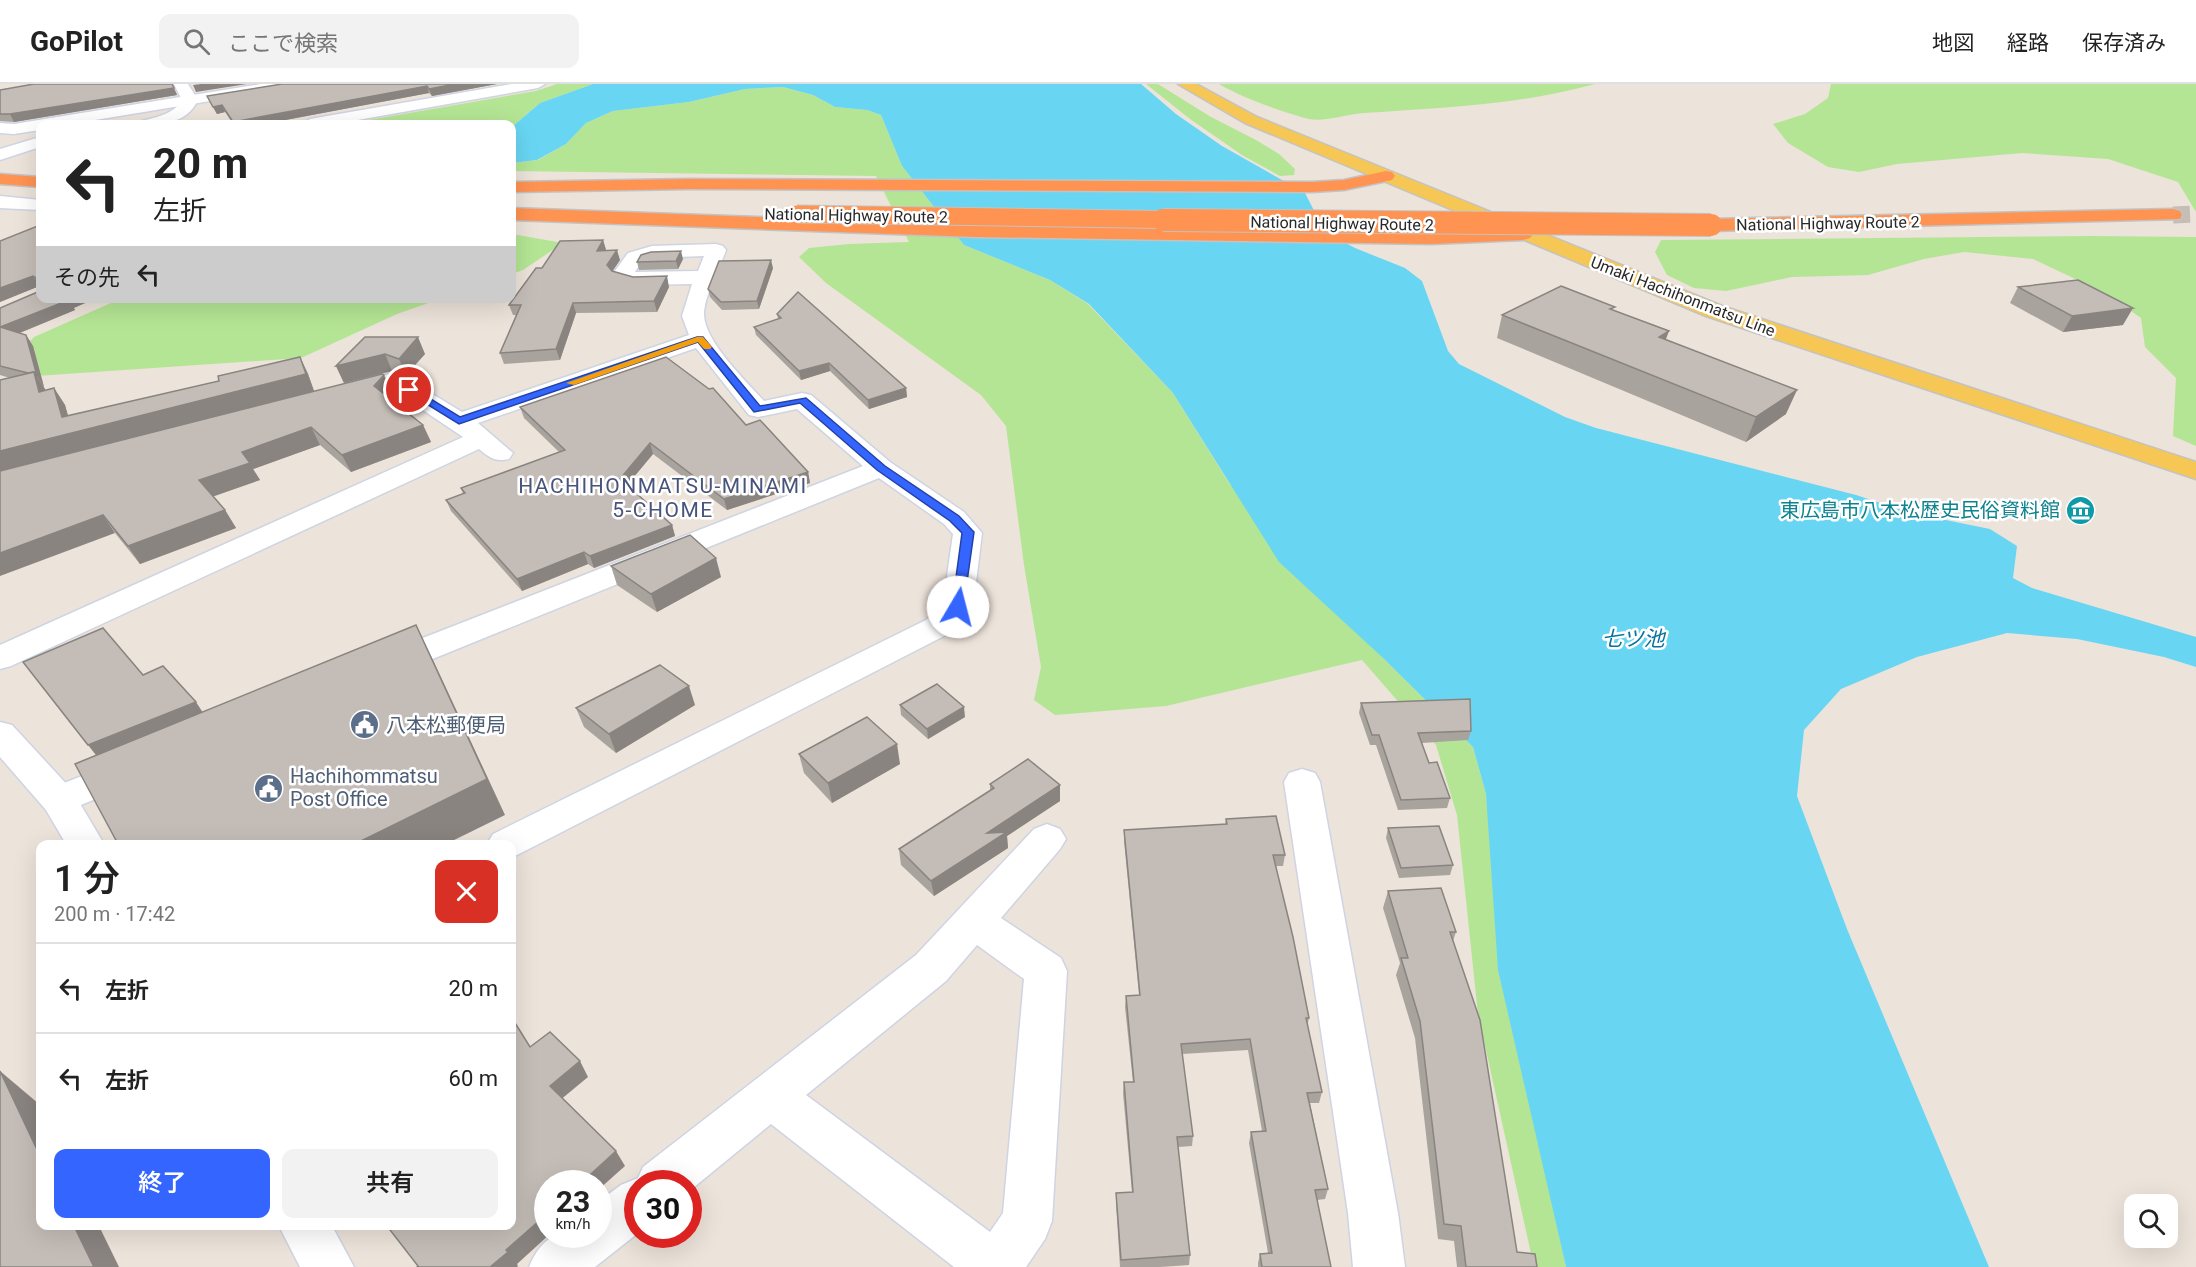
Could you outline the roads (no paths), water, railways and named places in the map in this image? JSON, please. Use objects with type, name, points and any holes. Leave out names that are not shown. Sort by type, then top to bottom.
[{"type":"highway","points":[[516,187],[689,184],[1312,187],[1344,185],[1386,176]]},
{"type":"highway","points":[[0,179],[36,182]]},
{"type":"highway","name":"National Highway Route 2","points":[[516,204],[798,214],[1370,223],[1712,225],[2173,215]]},
{"type":"highway","points":[[516,214],[859,228],[1431,238],[1523,234]]},
{"type":"main road","name":"Umaki Hachihonmatsu Line","points":[[1185,84],[1251,120],[1713,311],[2196,471]]},
{"type":"street","points":[[181,84],[190,100]]},
{"type":"street","points":[[69,120],[289,84]]},
{"type":"street","points":[[333,120],[538,84]]},
{"type":"street","points":[[158,120],[183,110],[190,100]]},
{"type":"street","points":[[0,128],[14,129],[36,125]]},
{"type":"street","points":[[0,155],[36,143]]},
{"type":"street","points":[[0,202],[36,205]]},
{"type":"street","points":[[514,840],[938,627],[958,607],[968,532],[954,518],[881,468],[802,400],[758,410],[700,339],[692,314],[707,277]]},
{"type":"street","points":[[459,421],[700,339]]},
{"type":"street","points":[[0,658],[491,446],[459,421],[393,380],[323,398]]},
{"type":"street","points":[[355,678],[519,610],[881,468]]},
{"type":"street","points":[[0,734],[59,800],[83,840]]},
{"type":"street","points":[[59,800],[158,759]]},
{"type":"street","points":[[1302,782],[1373,1214],[1379,1267]]},
{"type":"street","points":[[678,1170],[932,968],[1047,839]]},
{"type":"street","points":[[770,1096],[996,1267],[1027,1221],[1046,971],[973,920]]},
{"type":"street","points":[[612,1222],[624,1213]]},
{"type":"street","points":[[306,1230],[328,1267]]},
{"type":"street","points":[[555,1267],[579,1248]]},
{"type":"water","name":"七ツ池","points":[[593,84],[1141,84],[1176,114],[1222,146],[1305,193],[1325,232],[1355,248],[1405,268],[1422,281],[1448,351],[1459,364],[1565,417],[1596,428],[1856,495],[1911,513],[1990,529],[2017,546],[2013,578],[2032,588],[2196,637],[2196,667],[2164,657],[2077,639],[2007,633],[1917,657],[1841,689],[1804,730],[1797,796],[1847,929],[1989,1267],[1566,1267],[1498,970],[1486,794],[1473,747],[1383,658],[1279,562],[1173,393],[1089,304],[1050,280],[964,245],[902,166],[881,115],[867,110],[835,107],[813,95],[783,87],[745,89],[689,102],[613,111],[586,123],[566,144],[537,160],[516,163],[516,124],[540,103]]},
{"type":"tunnel","points":[[2173,215],[2196,214]]},
{"type":"place","name":"東広島市八本松歴史民俗資料館","points":[[2081,510]]},
{"type":"place","name":"八本松郵便局","points":[[365,725]]},
{"type":"place","name":"Hachihommatsu Post Office","points":[[269,788]]},
{"type":"district","name":"HACHIHONMATSU-MINAMI 5-CHOME","points":[[663,498]]}]
